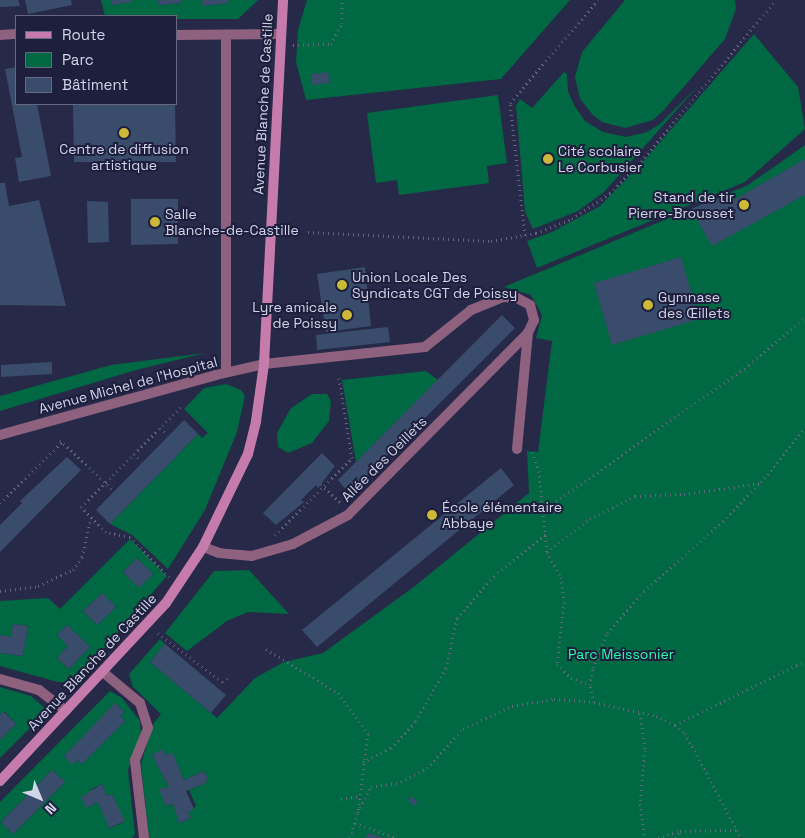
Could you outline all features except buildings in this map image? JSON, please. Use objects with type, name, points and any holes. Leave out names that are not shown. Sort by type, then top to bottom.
[{"type":"street","name":"Avenue Blanche de Castille","points":[[0,781],[104,673],[166,603],[204,547],[248,454],[256,421],[264,364],[279,34],[283,0]]},
{"type":"street","points":[[0,35],[15,34]]},
{"type":"street","points":[[178,35],[279,34]]},
{"type":"street","points":[[226,35],[226,372]]},
{"type":"street","points":[[264,364],[425,347],[471,310],[504,297],[517,298],[530,305],[534,320],[528,333],[518,449]]},
{"type":"street","name":"Allée des Oeillets","points":[[204,547],[219,553],[252,556],[293,544],[348,515],[528,333]]},
{"type":"street","name":"Avenue Michel de l'Hospital","points":[[0,435],[226,372],[264,364]]},
{"type":"street","points":[[104,673],[140,703],[148,728],[135,761],[144,838]]},
{"type":"street","points":[[0,678],[39,690],[66,711]]},
{"type":"path","points":[[297,45],[331,44],[342,23],[342,0]]},
{"type":"path","points":[[525,235],[510,104],[598,0]]},
{"type":"path","points":[[308,232],[491,241],[525,235],[572,219],[610,193],[638,165],[776,0]]},
{"type":"path","points":[[544,510],[749,365],[805,317]]},
{"type":"path","points":[[270,540],[322,485],[352,458],[339,378]]},
{"type":"path","points":[[171,579],[130,537],[106,532],[81,507],[182,406]]},
{"type":"path","points":[[160,428],[166,435]]},
{"type":"path","points":[[594,702],[590,685],[607,632],[644,591],[723,521],[761,482],[805,428]]},
{"type":"path","points":[[0,504],[61,441],[112,490]]},
{"type":"path","points":[[532,452],[539,471],[547,552],[561,577],[564,602],[557,664],[571,678],[590,685]]},
{"type":"path","points":[[134,454],[141,461]]},
{"type":"path","points":[[547,552],[590,518],[635,496],[684,494],[761,482]]},
{"type":"path","points":[[322,485],[346,508]]},
{"type":"path","points":[[0,591],[38,586],[73,570],[82,557],[91,517]]},
{"type":"path","points":[[363,762],[391,748],[416,721],[446,668],[457,618],[494,576],[546,534]]},
{"type":"path","points":[[158,633],[223,682],[231,676]]},
{"type":"path","points":[[266,649],[338,693],[368,734],[358,812],[350,838]]},
{"type":"path","points":[[675,725],[805,661]]},
{"type":"path","points":[[358,812],[371,787],[401,782],[427,768],[463,729],[512,706],[554,699],[594,702],[640,713],[675,725],[684,733],[741,838]]},
{"type":"path","points":[[640,713],[644,750],[640,804],[645,838]]},
{"type":"path","points":[[341,799],[360,796]]},
{"type":"path","points":[[355,823],[397,838]]},
{"type":"path","points":[[658,838],[680,831],[737,830]]},
{"type":"path","points":[[676,838],[680,831]]},
{"type":"green space","points":[[101,0],[112,0],[113,5],[132,0],[158,0],[159,5],[181,3],[181,0],[202,0],[203,6],[228,3],[228,0],[258,0],[238,19],[178,19],[178,15],[105,15]]},
{"type":"green space","points":[[307,0],[570,0],[501,79],[306,100],[296,62],[298,30]]},
{"type":"green space","points":[[625,0],[735,0],[736,9],[725,39],[663,111],[653,120],[625,128],[602,122],[593,115],[580,99],[575,77],[582,52]]},
{"type":"green space","points":[[754,34],[798,87],[805,129],[745,182],[537,268],[527,241],[552,232],[600,206],[641,164]]},
{"type":"green space","points":[[564,72],[567,74],[568,91],[574,105],[585,121],[603,132],[626,137],[647,132],[660,124],[697,87],[604,192],[578,211],[533,229],[525,212],[516,106],[520,99],[532,108]]},
{"type":"green space","points":[[498,95],[507,163],[487,166],[489,183],[399,195],[397,180],[376,183],[367,113]]},
{"type":"green space","name":"Parc Meissonier","points":[[805,145],[805,838],[149,838],[141,764],[153,724],[161,714],[133,687],[129,674],[160,639],[165,644],[150,662],[217,718],[255,678],[284,662],[323,653],[415,586],[529,493],[527,451],[538,452],[552,341],[536,338],[542,315],[531,295],[504,287],[748,185]],"holes":[[[163,750],[166,755],[172,753],[184,780],[204,771],[207,777],[206,783],[189,790],[196,806],[188,812],[191,818],[179,823],[173,804],[166,806],[160,789],[169,787],[152,755]]]},
{"type":"green space","points":[[205,353],[136,370],[0,411],[0,396],[111,365]]},
{"type":"green space","points":[[426,371],[438,380],[356,462],[342,380]]},
{"type":"green space","points":[[226,384],[241,390],[245,396],[237,432],[205,510],[168,569],[132,535],[110,524],[198,434],[202,438],[208,433],[184,409],[204,388]]},
{"type":"green space","points":[[312,394],[327,394],[331,401],[329,421],[312,443],[288,453],[278,447],[277,433],[291,408]]},
{"type":"green space","points":[[130,539],[167,576],[80,676],[70,682],[58,682],[0,666],[0,653],[23,656],[28,626],[13,624],[11,637],[0,635],[0,601],[48,598],[60,609]],"holes":[[[137,558],[153,574],[139,587],[123,572]],[[102,593],[116,607],[97,625],[83,611]],[[67,625],[90,647],[69,669],[57,658],[68,646],[57,635]]]},
{"type":"green space","points":[[249,570],[289,614],[248,612],[227,621],[187,651],[165,633],[214,571]]},
{"type":"green space","points":[[0,687],[31,696],[45,708],[40,718],[0,758],[0,740],[16,724],[4,711],[0,715]]},
{"type":"green space","points":[[110,691],[122,698],[140,721],[141,732],[128,770],[135,834],[132,838],[0,838],[0,802]],"holes":[[[116,704],[124,712],[120,716],[125,721],[82,764],[77,760],[73,764],[64,756]],[[52,770],[65,782],[13,834],[1,822]],[[102,784],[107,796],[112,794],[124,822],[110,828],[98,802],[86,808],[92,789]]]},
{"type":"place","name":"Centre de diffusion artistique","points":[[124,133]]},
{"type":"place","name":"Cité scolaire Le Corbusier","points":[[548,159]]},
{"type":"place","name":"Stand de tir Pierre-Brousset","points":[[744,205]]},
{"type":"place","name":"Salle Blanche-de-Castille","points":[[155,222]]},
{"type":"place","name":"Union Locale Des Syndicats CGT de Poissy","points":[[342,285]]},
{"type":"place","name":"Gymnase des Œillets","points":[[648,305]]},
{"type":"place","name":"Lyre amicale de Poissy","points":[[347,315]]},
{"type":"place","name":"École élémentaire Abbaye","points":[[432,515]]}]
